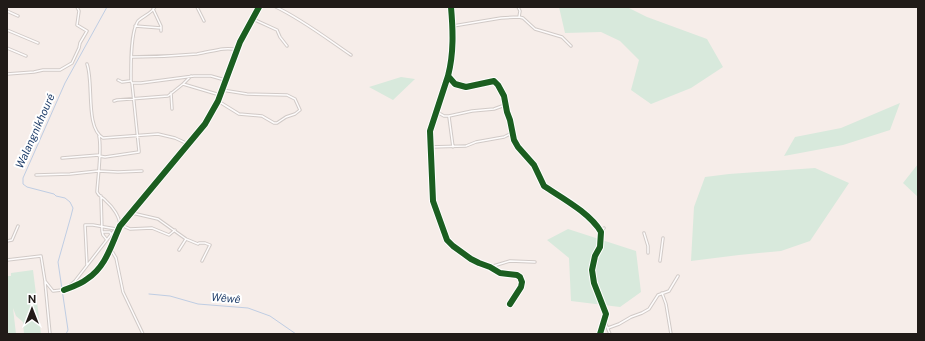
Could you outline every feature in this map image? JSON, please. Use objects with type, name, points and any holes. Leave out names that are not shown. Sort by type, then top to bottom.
[{"type":"street","points":[[7,74],[43,70],[60,70],[72,63],[80,43],[87,31],[77,25],[79,11],[77,7]]},
{"type":"street","points":[[197,7],[204,21]]},
{"type":"street","points":[[175,230],[169,236],[152,228],[130,229],[121,226],[116,229],[75,281],[64,290],[87,279],[104,263],[121,226],[206,124],[218,101],[238,50],[259,7]]},
{"type":"street","points":[[276,7],[320,33],[351,55]]},
{"type":"street","points":[[451,7],[453,26],[452,61],[430,131],[433,201],[447,240],[471,259],[500,273],[517,275],[521,279],[521,287],[510,304]]},
{"type":"street","points":[[518,7],[520,11],[519,17]]},
{"type":"street","points":[[62,158],[99,156],[105,158],[139,152],[137,135],[138,127],[133,98],[131,57],[136,26],[139,20],[154,8],[161,30],[146,26],[136,26]]},
{"type":"street","points":[[7,11],[18,16]]},
{"type":"street","points":[[453,26],[501,18],[519,17],[523,18],[534,29],[562,37],[571,46]]},
{"type":"street","points":[[253,19],[278,30],[280,38],[287,46]]},
{"type":"street","points":[[7,30],[38,43]]},
{"type":"street","points":[[131,57],[163,57],[200,53],[229,47],[238,50]]},
{"type":"street","points":[[7,48],[26,56]]},
{"type":"street","points":[[87,64],[91,78],[93,127],[99,136],[101,148],[99,156],[97,192],[99,196],[101,196],[116,212],[121,226]]},
{"type":"street","points":[[118,80],[122,82],[141,83],[191,76],[211,76],[226,80]]},
{"type":"street","points":[[114,101],[133,98],[168,96],[191,76]]},
{"type":"street","points":[[448,76],[455,84],[466,87],[494,81],[498,85],[503,92],[512,133],[518,147],[534,165],[544,186],[577,208],[590,219],[601,232]]},
{"type":"street","points":[[183,84],[220,95]]},
{"type":"street","points":[[218,101],[239,114],[262,116],[274,123],[295,114],[300,110],[295,99],[288,95],[247,94],[222,90]]},
{"type":"street","points":[[171,93],[172,109]]},
{"type":"street","points":[[437,112],[444,116],[449,116],[472,111],[494,109],[505,105]]},
{"type":"street","points":[[449,116],[453,147]]},
{"type":"street","points":[[430,147],[466,146],[476,142],[504,137],[512,133]]},
{"type":"street","points":[[99,136],[103,138],[158,134],[175,138],[188,144]]},
{"type":"street","points":[[36,175],[98,171],[142,171]]},
{"type":"street","points":[[101,196],[101,214],[103,223],[102,235],[107,240]]},
{"type":"street","points":[[131,213],[158,219],[186,239],[198,244],[199,242],[202,242],[210,245],[202,261]]},
{"type":"street","points":[[87,266],[85,225],[116,229]]},
{"type":"street","points":[[7,241],[12,240],[18,226]]},
{"type":"street","points":[[600,334],[605,310],[594,283],[592,270],[595,256],[600,247],[601,232],[604,228]]},
{"type":"street","points":[[102,231],[111,233],[111,235]]},
{"type":"street","points":[[644,233],[648,246],[648,253]]},
{"type":"street","points":[[660,261],[663,238]]},
{"type":"street","points":[[179,250],[186,239]]},
{"type":"street","points":[[110,248],[116,258],[123,292],[143,334]]},
{"type":"street","points":[[7,260],[41,256],[50,334]]},
{"type":"street","points":[[490,267],[510,261],[535,262]]},
{"type":"street","points":[[608,328],[649,309],[658,296],[669,290],[678,276]]},
{"type":"street","points":[[45,281],[53,291],[62,290]]},
{"type":"street","points":[[662,293],[666,304],[670,334]]},
{"type":"street","points":[[604,320],[610,334]]},
{"type":"green space","points":[[559,7],[627,7],[647,17],[707,39],[723,67],[691,88],[651,104],[631,90],[639,60],[620,41],[601,32],[565,33]]},
{"type":"green space","points":[[401,77],[415,79],[393,100],[369,87]]},
{"type":"green space","points":[[900,103],[890,130],[843,145],[784,156],[795,137],[841,128]]},
{"type":"green space","points":[[918,164],[918,197],[903,183]]},
{"type":"green space","points":[[815,168],[849,183],[810,241],[781,251],[691,261],[694,207],[705,177]]},
{"type":"green space","points":[[568,229],[636,251],[641,292],[620,307],[571,301],[569,258],[547,240]]},
{"type":"green space","points":[[33,270],[41,334],[24,334],[23,322],[16,316],[13,308],[16,334],[7,334],[7,276],[11,276],[11,273]]},
{"type":"waterway","name":"Walangnikhouré","points":[[66,334],[68,330],[58,262],[73,208],[70,202],[65,198],[27,187],[23,184],[23,178],[65,83],[107,7]]},
{"type":"waterway","name":"Wêwê","points":[[149,294],[170,296],[198,304],[248,308],[270,316],[296,334]]},
{"type":"cycle path","points":[[64,290],[85,281],[94,274],[107,255],[120,226],[205,124],[218,101],[240,42],[259,7]]},
{"type":"cycle path","points":[[451,7],[452,42],[448,76],[455,84],[466,87],[494,81],[498,85],[504,96],[514,140],[518,147],[534,165],[544,186],[583,212],[601,232],[600,247],[595,256],[592,270],[594,283],[606,314],[600,334]]},
{"type":"cycle path","points":[[448,76],[430,131],[433,201],[447,240],[453,246],[471,259],[500,273],[517,275],[520,277],[522,282],[521,287],[510,304]]}]
